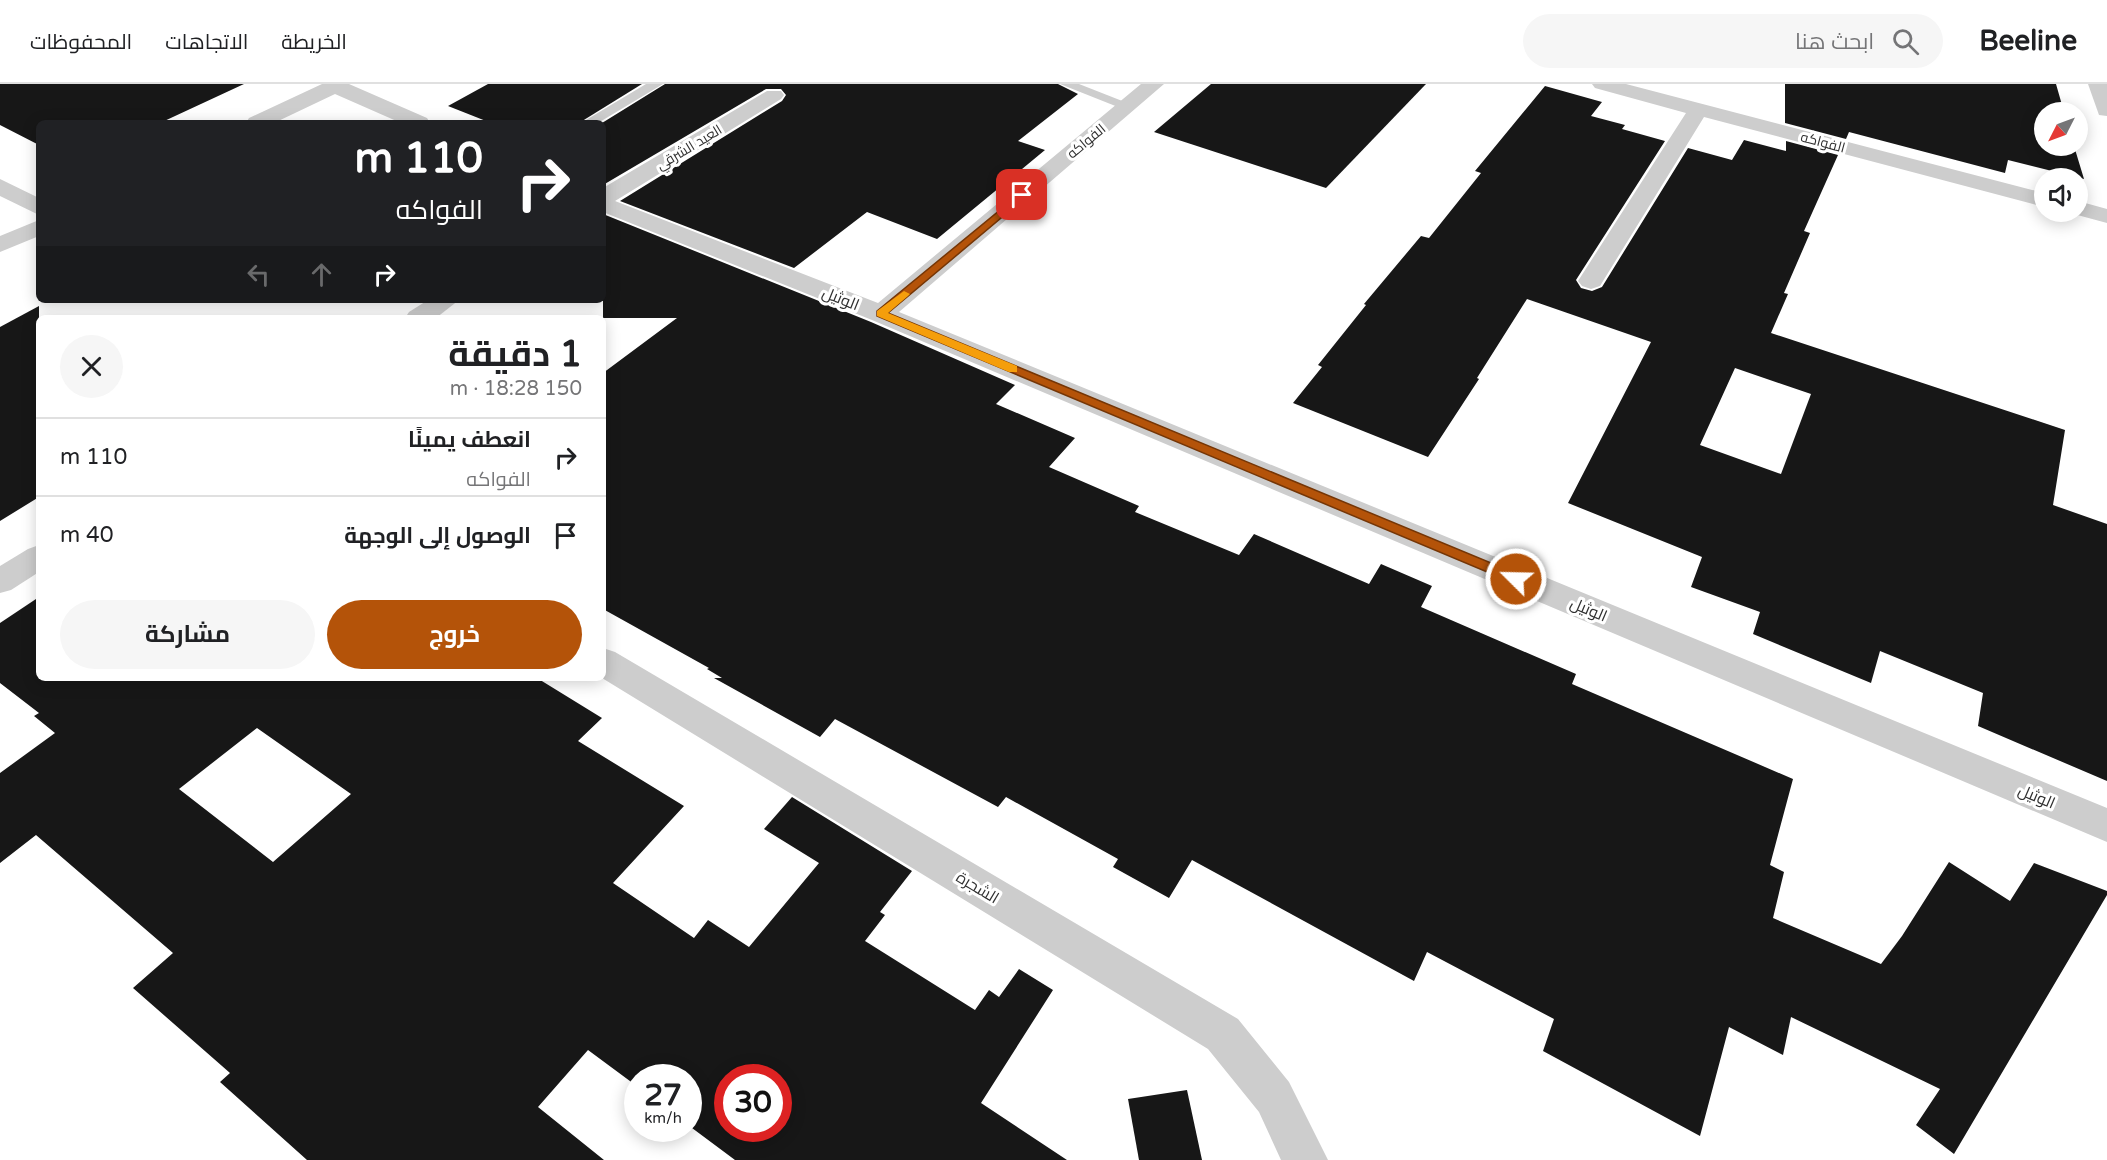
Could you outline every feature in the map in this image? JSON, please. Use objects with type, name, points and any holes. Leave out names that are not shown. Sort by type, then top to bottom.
[{"type":"street","name":"الفواكه","points":[[881,314],[1154,84]]},
{"type":"street","name":"الفواكه","points":[[1602,84],[1669,92],[1700,109],[2034,197]]},
{"type":"street","points":[[2098,84],[2107,110]]},
{"type":"street","points":[[263,120],[337,85],[413,120]]},
{"type":"street","name":"العيد الشرقي","points":[[606,196],[774,95]]},
{"type":"street","points":[[1592,281],[1700,109]]},
{"type":"street","points":[[0,186],[36,206]]},
{"type":"street","name":"الوثيل","points":[[606,205],[881,314],[2107,825]]},
{"type":"street","points":[[2088,211],[2107,216]]},
{"type":"street","points":[[0,245],[36,228]]},
{"type":"street","points":[[423,315],[441,303]]},
{"type":"street","points":[[0,581],[36,559]]},
{"type":"street","name":"الشجرة","points":[[606,664],[1223,1034],[1274,1097],[1305,1160]]},
{"type":"lane","points":[[593,120],[656,84]]},
{"type":"lane","points":[[1067,84],[1128,106]]},
{"type":"building","points":[[0,84],[244,84],[166,120],[36,120],[36,143],[0,125]]},
{"type":"building","points":[[488,84],[642,84],[584,120],[483,120],[448,106]]},
{"type":"building","points":[[665,84],[1058,84],[1078,94],[1018,141],[1045,150],[937,239],[867,212],[794,268],[620,201],[782,101],[786,95],[781,89],[766,89],[606,183],[606,121]]},
{"type":"building","points":[[1211,84],[1426,84],[1326,188],[1154,132]]},
{"type":"building","points":[[1785,84],[2056,84],[2061,102],[2034,102],[2034,156],[2077,156],[2081,168],[2040,168],[2008,160],[2005,173],[1849,132],[1846,139],[1785,123]]},
{"type":"building","points":[[1545,86],[1602,102],[1591,116],[1625,125],[1622,129],[1665,141],[1576,280],[1581,288],[1592,291],[1602,287],[1688,148],[1732,160],[1744,140],[1786,151],[1786,141],[1838,155],[1804,231],[1810,233],[1784,293],[1788,294],[1771,333],[2065,430],[2053,505],[2107,524],[2107,781],[1978,726],[1983,693],[1880,651],[1871,683],[1753,634],[1760,612],[1691,587],[1702,557],[1568,503],[1651,342],[1527,299],[1477,378],[1479,379],[1428,457],[1293,403],[1322,367],[1318,365],[1366,305],[1364,304],[1421,236],[1429,238],[1481,173],[1475,171]],"holes":[[[1735,368],[1811,394],[1781,474],[1700,445]]]},
{"type":"building","points":[[606,215],[871,322],[1015,385],[996,404],[1075,438],[1049,467],[1139,506],[1135,512],[1239,555],[1254,534],[1369,584],[1381,564],[1432,586],[1421,607],[1576,674],[1572,684],[1793,779],[1770,865],[1784,872],[1773,918],[1881,964],[1902,936],[1949,862],[2010,901],[2034,863],[2107,891],[2107,895],[1954,1154],[1916,1125],[1940,1089],[1791,1017],[1783,1055],[1729,1027],[1700,1136],[1543,1051],[1554,1019],[1427,952],[1414,981],[1192,860],[1169,898],[1113,867],[1118,859],[1006,797],[998,807],[835,719],[820,737],[714,678],[722,678],[707,669],[709,668],[606,611],[606,371],[677,318],[606,318],[606,315],[603,315],[603,303],[606,303]]},
{"type":"building","points":[[39,306],[39,315],[36,315],[36,499],[0,521],[0,327]]},
{"type":"building","points":[[36,599],[36,681],[542,681],[602,718],[578,741],[684,806],[613,883],[694,938],[708,920],[749,947],[819,863],[764,829],[792,797],[912,871],[880,912],[885,915],[865,941],[975,1010],[989,990],[999,997],[1019,969],[1053,990],[981,1103],[1067,1160],[735,1160],[702,1135],[702,1064],[624,1064],[624,1077],[588,1050],[538,1107],[604,1160],[307,1160],[220,1082],[230,1073],[133,988],[173,953],[36,835],[0,863],[0,773],[55,733],[34,716],[39,713],[0,683],[0,623]],"holes":[[[257,728],[351,794],[273,862],[179,789]]]},
{"type":"building","points":[[1187,1090],[1202,1160],[1139,1160],[1128,1099]]},
{"type":"slow traffic","points":[[904,294],[881,314],[1013,369]]},
{"type":"route","points":[[1022,195],[881,314],[1516,579]]}]
